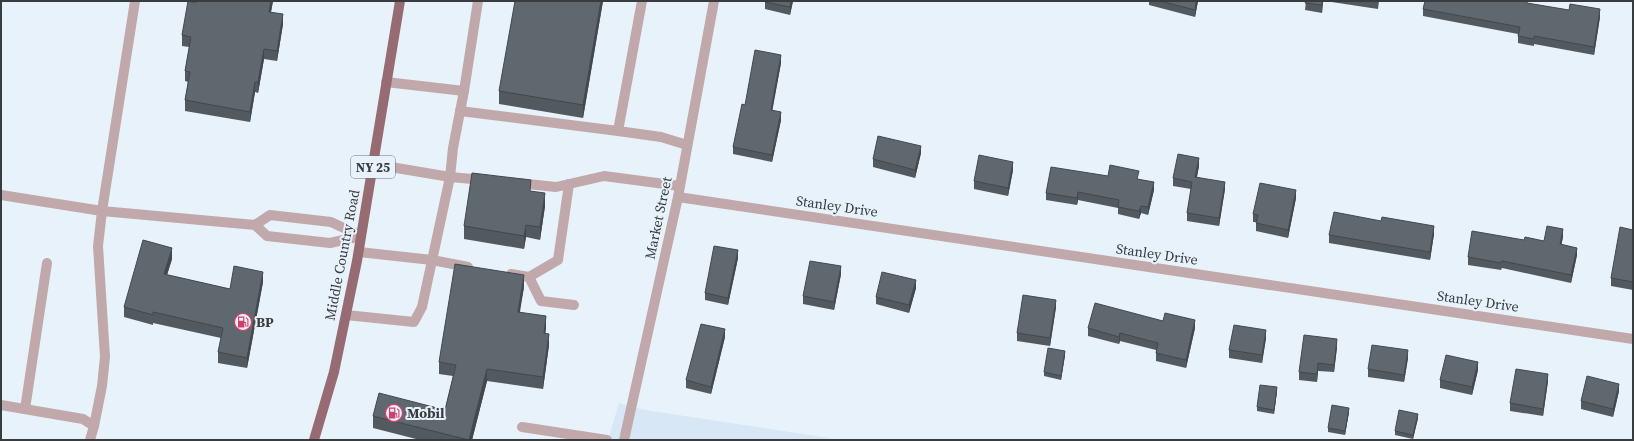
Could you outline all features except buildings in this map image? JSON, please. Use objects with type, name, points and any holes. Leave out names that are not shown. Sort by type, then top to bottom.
[{"type":"main road","name":"Middle Country Road","points":[[314,440],[334,372],[359,252],[400,1]]},
{"type":"street","points":[[90,440],[102,386],[105,357],[98,246],[102,211],[135,1]]},
{"type":"street","points":[[346,315],[414,322],[422,307],[450,177],[453,148],[464,91],[478,1]]},
{"type":"street","points":[[618,131],[642,1]]},
{"type":"street","name":"Market Street","points":[[624,440],[678,197],[714,1]]},
{"type":"street","points":[[386,82],[464,91]]},
{"type":"street","points":[[460,111],[661,137],[687,146]]},
{"type":"street","points":[[373,164],[450,177],[495,181]]},
{"type":"street","points":[[510,182],[556,187],[604,176],[680,186]]},
{"type":"street","points":[[499,272],[529,278],[558,260],[570,184]]},
{"type":"street","points":[[1,196],[102,211],[255,225],[267,236],[330,243],[361,236]]},
{"type":"street","name":"Stanley Drive","points":[[678,197],[1633,338]]},
{"type":"street","points":[[255,225],[270,215],[331,222],[361,236]]},
{"type":"street","points":[[359,252],[432,260],[476,268]]},
{"type":"street","points":[[25,409],[47,263]]},
{"type":"street","points":[[529,278],[541,301],[574,305]]},
{"type":"street","points":[[1,406],[82,419],[94,426]]},
{"type":"street","points":[[522,426],[607,440]]},
{"type":"shaded area","points":[[619,403],[645,410],[842,440],[608,440]]},
{"type":"place","name":"BP","points":[[243,322]]},
{"type":"place","name":"Mobil","points":[[394,413]]}]
